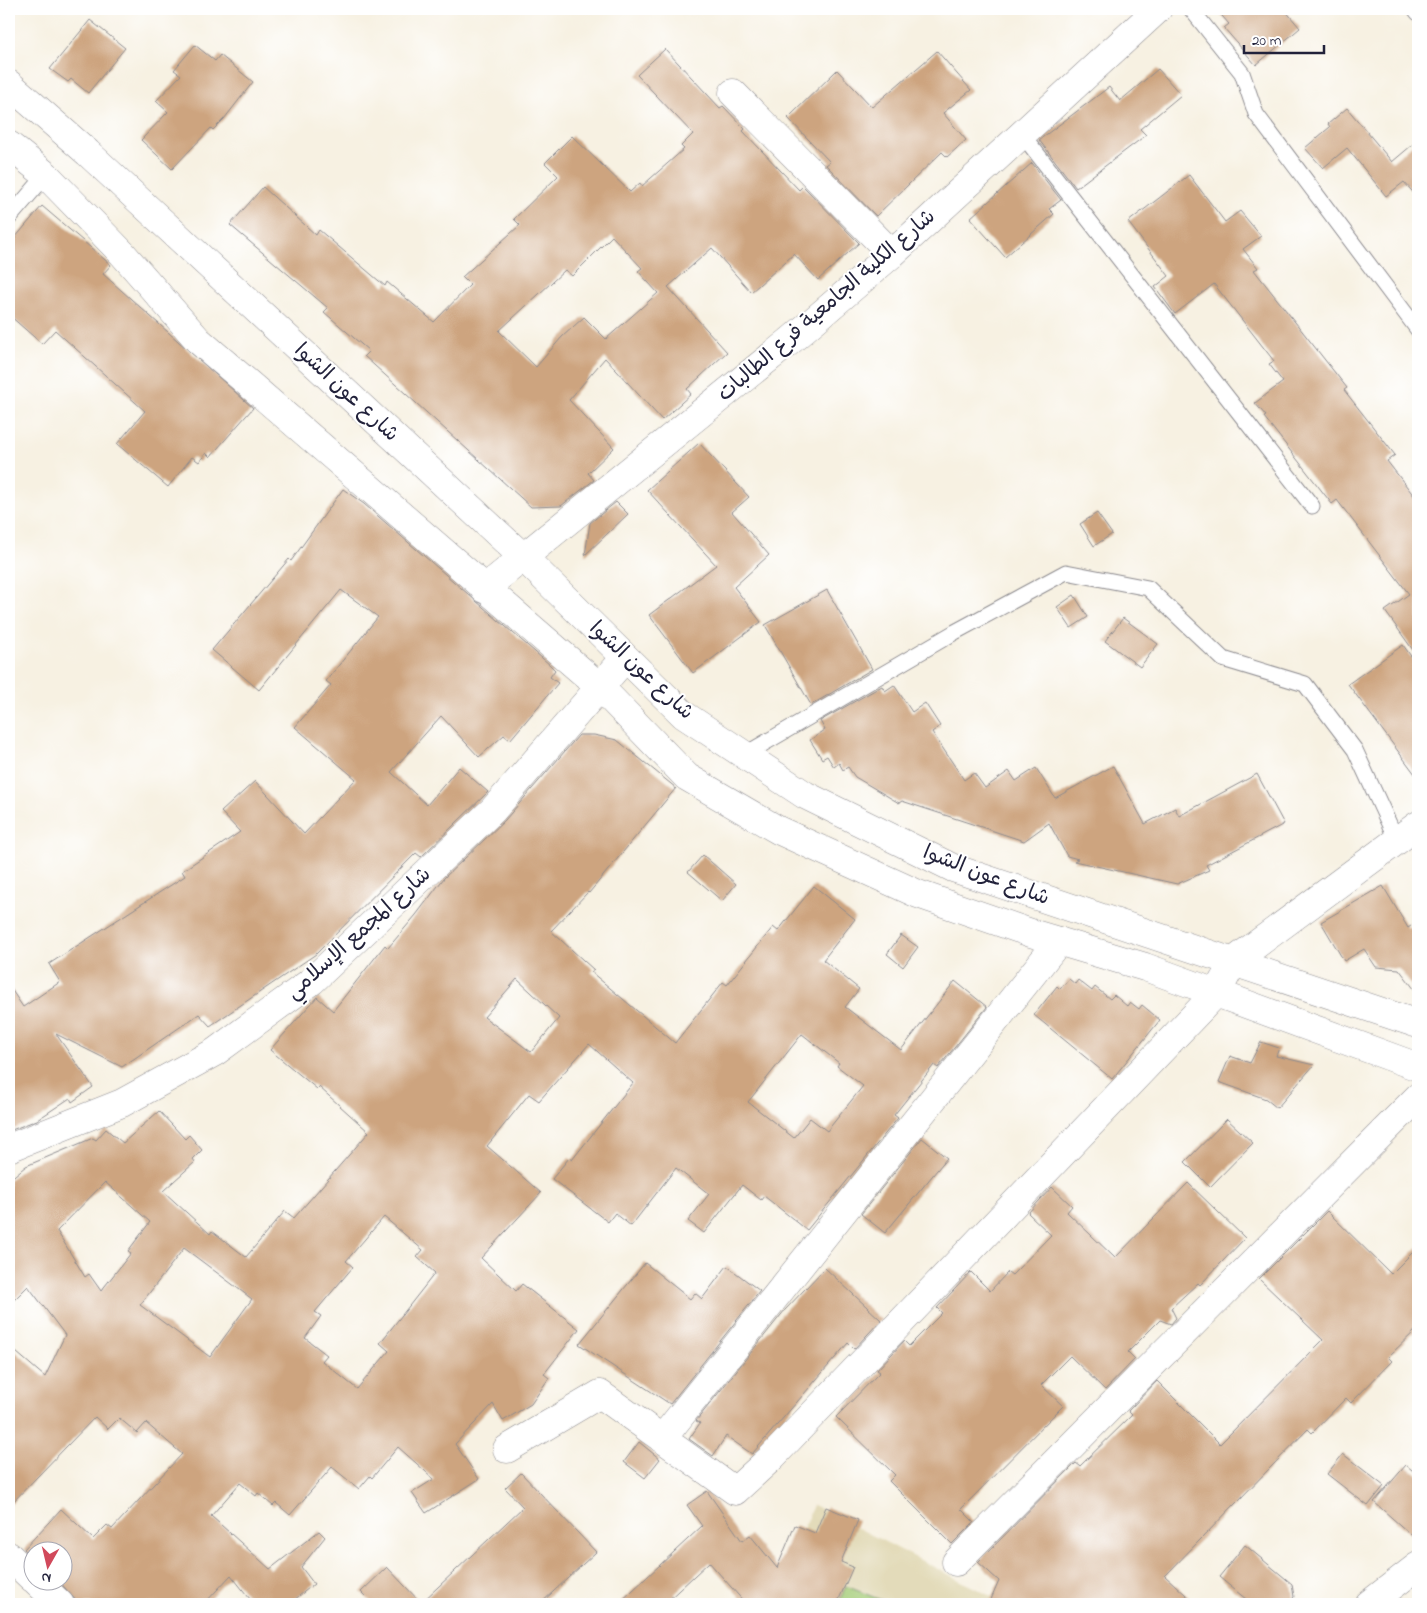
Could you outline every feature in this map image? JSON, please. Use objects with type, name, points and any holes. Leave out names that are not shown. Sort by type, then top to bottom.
[{"type":"street","name":"شارع الكلية الجامعية فرع الطالبات","points":[[484,589],[790,341],[892,254],[1021,133],[1158,9]]},
{"type":"street","name":"شارع عون الشوا","points":[[9,84],[95,160],[523,558],[684,715],[805,795],[953,868],[1418,1024]]},
{"type":"street","points":[[733,93],[892,254]]},
{"type":"street","name":"شارع عون الشوا","points":[[9,144],[46,175],[122,253],[198,340],[600,688],[687,777],[778,830],[918,894],[1058,942],[1145,967],[1418,1067]]},
{"type":"street","name":"شارع المجمع الإسلامي","points":[[9,1148],[122,1103],[216,1052],[312,981],[493,810],[625,658]]},
{"type":"street","points":[[507,1449],[600,1394],[735,1491],[785,1443],[1217,992],[1234,961],[1408,833]]},
{"type":"street","points":[[662,1439],[1058,942]]},
{"type":"street","points":[[956,1562],[1418,1097]]},
{"type":"street","points":[[9,1556],[22,1568]]},
{"type":"street","points":[[1370,1604],[1418,1566]]},
{"type":"street","points":[[45,1590],[60,1604]]},
{"type":"lane","points":[[1191,9],[1242,73],[1256,114],[1418,330]]},
{"type":"lane","points":[[1415,9],[1418,13]]},
{"type":"lane","points":[[1021,133],[1312,506]]},
{"type":"lane","points":[[9,218],[46,175]]},
{"type":"lane","points":[[744,755],[771,737],[955,632],[1066,572],[1148,588],[1223,659],[1305,684],[1355,750],[1408,833]]},
{"type":"shaded area","points":[[813,1505],[1006,1604],[773,1604]]},
{"type":"green space","points":[[846,1586],[891,1604],[838,1604]]},
{"type":"building","points":[[1216,9],[1284,9],[1300,28],[1256,65],[1224,28],[1229,24]]},
{"type":"building","points":[[90,20],[125,48],[88,93],[71,79],[68,82],[50,69]]},
{"type":"building","points":[[195,45],[215,61],[220,55],[253,82],[224,119],[213,130],[211,128],[172,169],[141,140],[168,112],[156,101],[181,75],[174,70]]},
{"type":"building","points":[[665,49],[720,108],[723,106],[745,129],[743,131],[799,190],[803,186],[859,243],[818,280],[794,254],[751,292],[712,248],[668,287],[727,352],[687,389],[691,394],[662,420],[605,358],[569,400],[614,448],[588,473],[594,480],[561,506],[531,507],[364,356],[369,351],[324,312],[328,308],[230,225],[263,187],[316,235],[319,230],[385,286],[387,282],[434,322],[470,285],[462,277],[520,225],[514,219],[558,176],[545,163],[572,136],[630,192],[640,183],[642,186],[684,149],[681,146],[693,134],[637,75]],"holes":[[[612,236],[642,268],[638,271],[658,293],[606,339],[584,317],[562,337],[536,367],[499,331],[565,270],[572,276]]]},
{"type":"building","points":[[937,51],[971,90],[943,113],[966,140],[947,157],[942,152],[876,216],[826,165],[830,162],[788,118],[837,70],[872,107]]},
{"type":"building","points":[[1158,69],[1181,95],[1140,129],[1146,135],[1076,188],[1039,140],[1109,87],[1120,101]]},
{"type":"building","points":[[1347,108],[1392,162],[1418,140],[1418,198],[1404,182],[1386,196],[1347,148],[1323,168],[1305,148],[1330,127],[1328,124]]},
{"type":"building","points":[[1032,163],[1061,200],[1049,209],[1054,214],[1005,257],[970,218]]},
{"type":"building","points":[[1189,175],[1225,222],[1240,211],[1261,236],[1243,249],[1258,268],[1254,270],[1347,388],[1344,390],[1395,455],[1387,461],[1418,501],[1418,657],[1385,611],[1409,594],[1337,500],[1332,504],[1255,403],[1283,382],[1269,364],[1274,361],[1214,284],[1175,314],[1155,287],[1169,276],[1128,222]]},
{"type":"building","points":[[42,206],[111,265],[103,274],[253,408],[210,457],[206,453],[199,462],[192,457],[168,487],[117,444],[145,411],[55,330],[42,344],[9,315],[9,245]]},
{"type":"building","points":[[699,443],[749,497],[732,512],[769,555],[734,587],[761,622],[693,673],[649,615],[716,565],[647,490]]},
{"type":"building","points":[[343,489],[364,504],[550,665],[555,670],[550,677],[558,683],[510,740],[504,735],[479,757],[441,716],[391,772],[427,805],[459,767],[488,792],[421,857],[416,853],[316,954],[210,1026],[199,1014],[122,1067],[56,1034],[93,1087],[72,1102],[70,1098],[37,1120],[9,1131],[9,986],[23,1007],[60,982],[49,964],[185,876],[182,871],[240,832],[221,812],[255,781],[304,834],[356,779],[295,727],[331,685],[326,681],[378,617],[341,590],[259,690],[212,650],[289,559],[291,561]]},
{"type":"building","points":[[616,502],[628,514],[585,555],[590,523]]},
{"type":"building","points":[[1097,513],[1112,534],[1094,546],[1080,524]]},
{"type":"building","points":[[827,590],[872,669],[811,705],[765,625]]},
{"type":"building","points":[[1074,595],[1088,617],[1071,628],[1057,607]]},
{"type":"building","points":[[1123,618],[1158,644],[1140,667],[1105,641]]},
{"type":"building","points":[[1403,645],[1418,666],[1418,778],[1348,684]]},
{"type":"building","points":[[894,685],[912,712],[925,703],[940,726],[932,732],[964,780],[974,773],[985,788],[1009,771],[1016,781],[1036,768],[1055,798],[1113,766],[1145,824],[1175,808],[1179,816],[1257,774],[1284,824],[1206,865],[1209,870],[1177,884],[1074,861],[1078,859],[1067,856],[1049,823],[1024,841],[902,801],[899,803],[855,777],[848,767],[843,770],[839,763],[834,767],[827,756],[822,759],[810,740],[825,730],[820,721],[882,686],[885,691]]},
{"type":"building","points":[[579,735],[594,735],[617,740],[676,788],[589,893],[551,931],[594,970],[591,972],[675,1043],[723,982],[727,985],[773,927],[778,931],[814,886],[855,919],[823,960],[859,989],[845,1007],[901,1050],[955,981],[987,1007],[938,1068],[934,1065],[894,1115],[898,1118],[807,1230],[764,1196],[761,1200],[742,1185],[704,1233],[688,1221],[709,1194],[676,1168],[631,1226],[615,1213],[608,1222],[552,1179],[569,1158],[572,1160],[633,1083],[589,1044],[539,1101],[529,1094],[487,1146],[541,1193],[481,1258],[516,1291],[522,1284],[579,1329],[544,1374],[549,1378],[531,1404],[503,1421],[493,1404],[455,1444],[479,1479],[426,1513],[412,1493],[434,1479],[398,1447],[372,1478],[370,1476],[359,1489],[332,1467],[290,1515],[276,1503],[273,1506],[258,1493],[256,1496],[240,1483],[211,1516],[270,1569],[319,1531],[325,1537],[301,1567],[314,1584],[289,1604],[254,1604],[231,1575],[204,1604],[79,1604],[67,1590],[72,1590],[72,1540],[32,1540],[61,1509],[93,1539],[107,1525],[112,1529],[182,1454],[146,1423],[137,1433],[119,1418],[108,1429],[95,1417],[9,1506],[9,1346],[45,1377],[65,1335],[28,1286],[9,1305],[9,1180],[26,1166],[93,1138],[96,1140],[106,1129],[123,1143],[159,1111],[185,1139],[189,1135],[202,1150],[193,1159],[195,1162],[163,1191],[210,1234],[212,1231],[246,1257],[285,1211],[294,1218],[369,1132],[319,1087],[317,1089],[270,1050],[317,997],[333,1011],[385,945],[388,948],[444,878],[505,820]],"holes":[[[517,979],[559,1018],[531,1052],[484,1017]],[[802,1034],[839,1063],[837,1066],[863,1086],[827,1131],[810,1118],[794,1138],[748,1102]],[[105,1182],[150,1222],[128,1251],[131,1253],[101,1291],[89,1274],[85,1277],[57,1231]],[[384,1217],[423,1250],[417,1257],[435,1273],[380,1343],[389,1351],[357,1389],[322,1361],[327,1355],[305,1338],[321,1316],[315,1312],[353,1267],[346,1261]],[[184,1248],[252,1299],[210,1357],[140,1305]]]},
{"type":"building","points":[[703,855],[736,884],[722,901],[688,872]]},
{"type":"building","points":[[1383,886],[1408,928],[1418,921],[1418,994],[1399,969],[1376,967],[1364,949],[1344,961],[1321,922]]},
{"type":"building","points":[[901,935],[918,947],[903,967],[887,954]]},
{"type":"building","points":[[1069,979],[1075,984],[1078,980],[1092,991],[1095,987],[1110,999],[1114,995],[1127,1006],[1130,1002],[1139,1009],[1142,1005],[1160,1020],[1112,1079],[1034,1015],[1057,986],[1060,989]]},
{"type":"building","points":[[1261,1042],[1279,1048],[1276,1056],[1314,1065],[1277,1108],[1266,1099],[1219,1082],[1230,1056],[1250,1063]]},
{"type":"building","points":[[1227,1119],[1253,1143],[1210,1187],[1185,1162]]},
{"type":"building","points":[[922,1138],[947,1158],[885,1233],[861,1214]]},
{"type":"building","points":[[1188,1183],[1245,1238],[1200,1285],[1198,1283],[1171,1308],[1176,1318],[1171,1324],[1160,1320],[1128,1352],[1135,1359],[1105,1390],[1070,1356],[1041,1385],[1063,1406],[961,1509],[974,1522],[952,1544],[889,1481],[895,1475],[836,1417],[880,1372],[877,1370],[904,1341],[909,1346],[942,1313],[937,1308],[971,1272],[990,1291],[1008,1272],[1012,1275],[1051,1235],[1028,1213],[1052,1187],[1072,1206],[1067,1212],[1115,1258]]},
{"type":"building","points":[[1327,1211],[1391,1274],[1418,1247],[1418,1328],[1388,1357],[1392,1361],[1351,1403],[1346,1398],[1312,1433],[1308,1429],[1165,1576],[1196,1604],[989,1604],[999,1581],[978,1562],[1076,1463],[1080,1466],[1132,1415],[1128,1411],[1157,1381],[1220,1444],[1323,1340],[1259,1279]]},
{"type":"building","points":[[645,1263],[690,1299],[695,1293],[702,1299],[727,1266],[760,1291],[670,1404],[579,1344]]},
{"type":"building","points":[[825,1268],[881,1320],[854,1349],[848,1343],[752,1454],[726,1436],[713,1456],[689,1439],[700,1423],[696,1421],[785,1310]]},
{"type":"building","points":[[639,1442],[660,1459],[645,1478],[624,1462]]},
{"type":"building","points":[[1343,1454],[1384,1486],[1368,1506],[1327,1474]]},
{"type":"building","points":[[1406,1465],[1418,1475],[1418,1541],[1374,1502]]},
{"type":"building","points":[[521,1473],[596,1552],[540,1604],[373,1604],[361,1592],[387,1567],[421,1603],[523,1507],[505,1488]]},
{"type":"building","points":[[707,1491],[742,1541],[750,1535],[777,1568],[795,1525],[815,1533],[826,1507],[858,1520],[841,1562],[853,1567],[837,1604],[746,1604],[709,1562],[664,1604],[618,1604],[702,1526],[687,1505]]},
{"type":"building","points":[[1245,1545],[1292,1584],[1294,1597],[1288,1604],[1252,1604],[1219,1577]]}]
